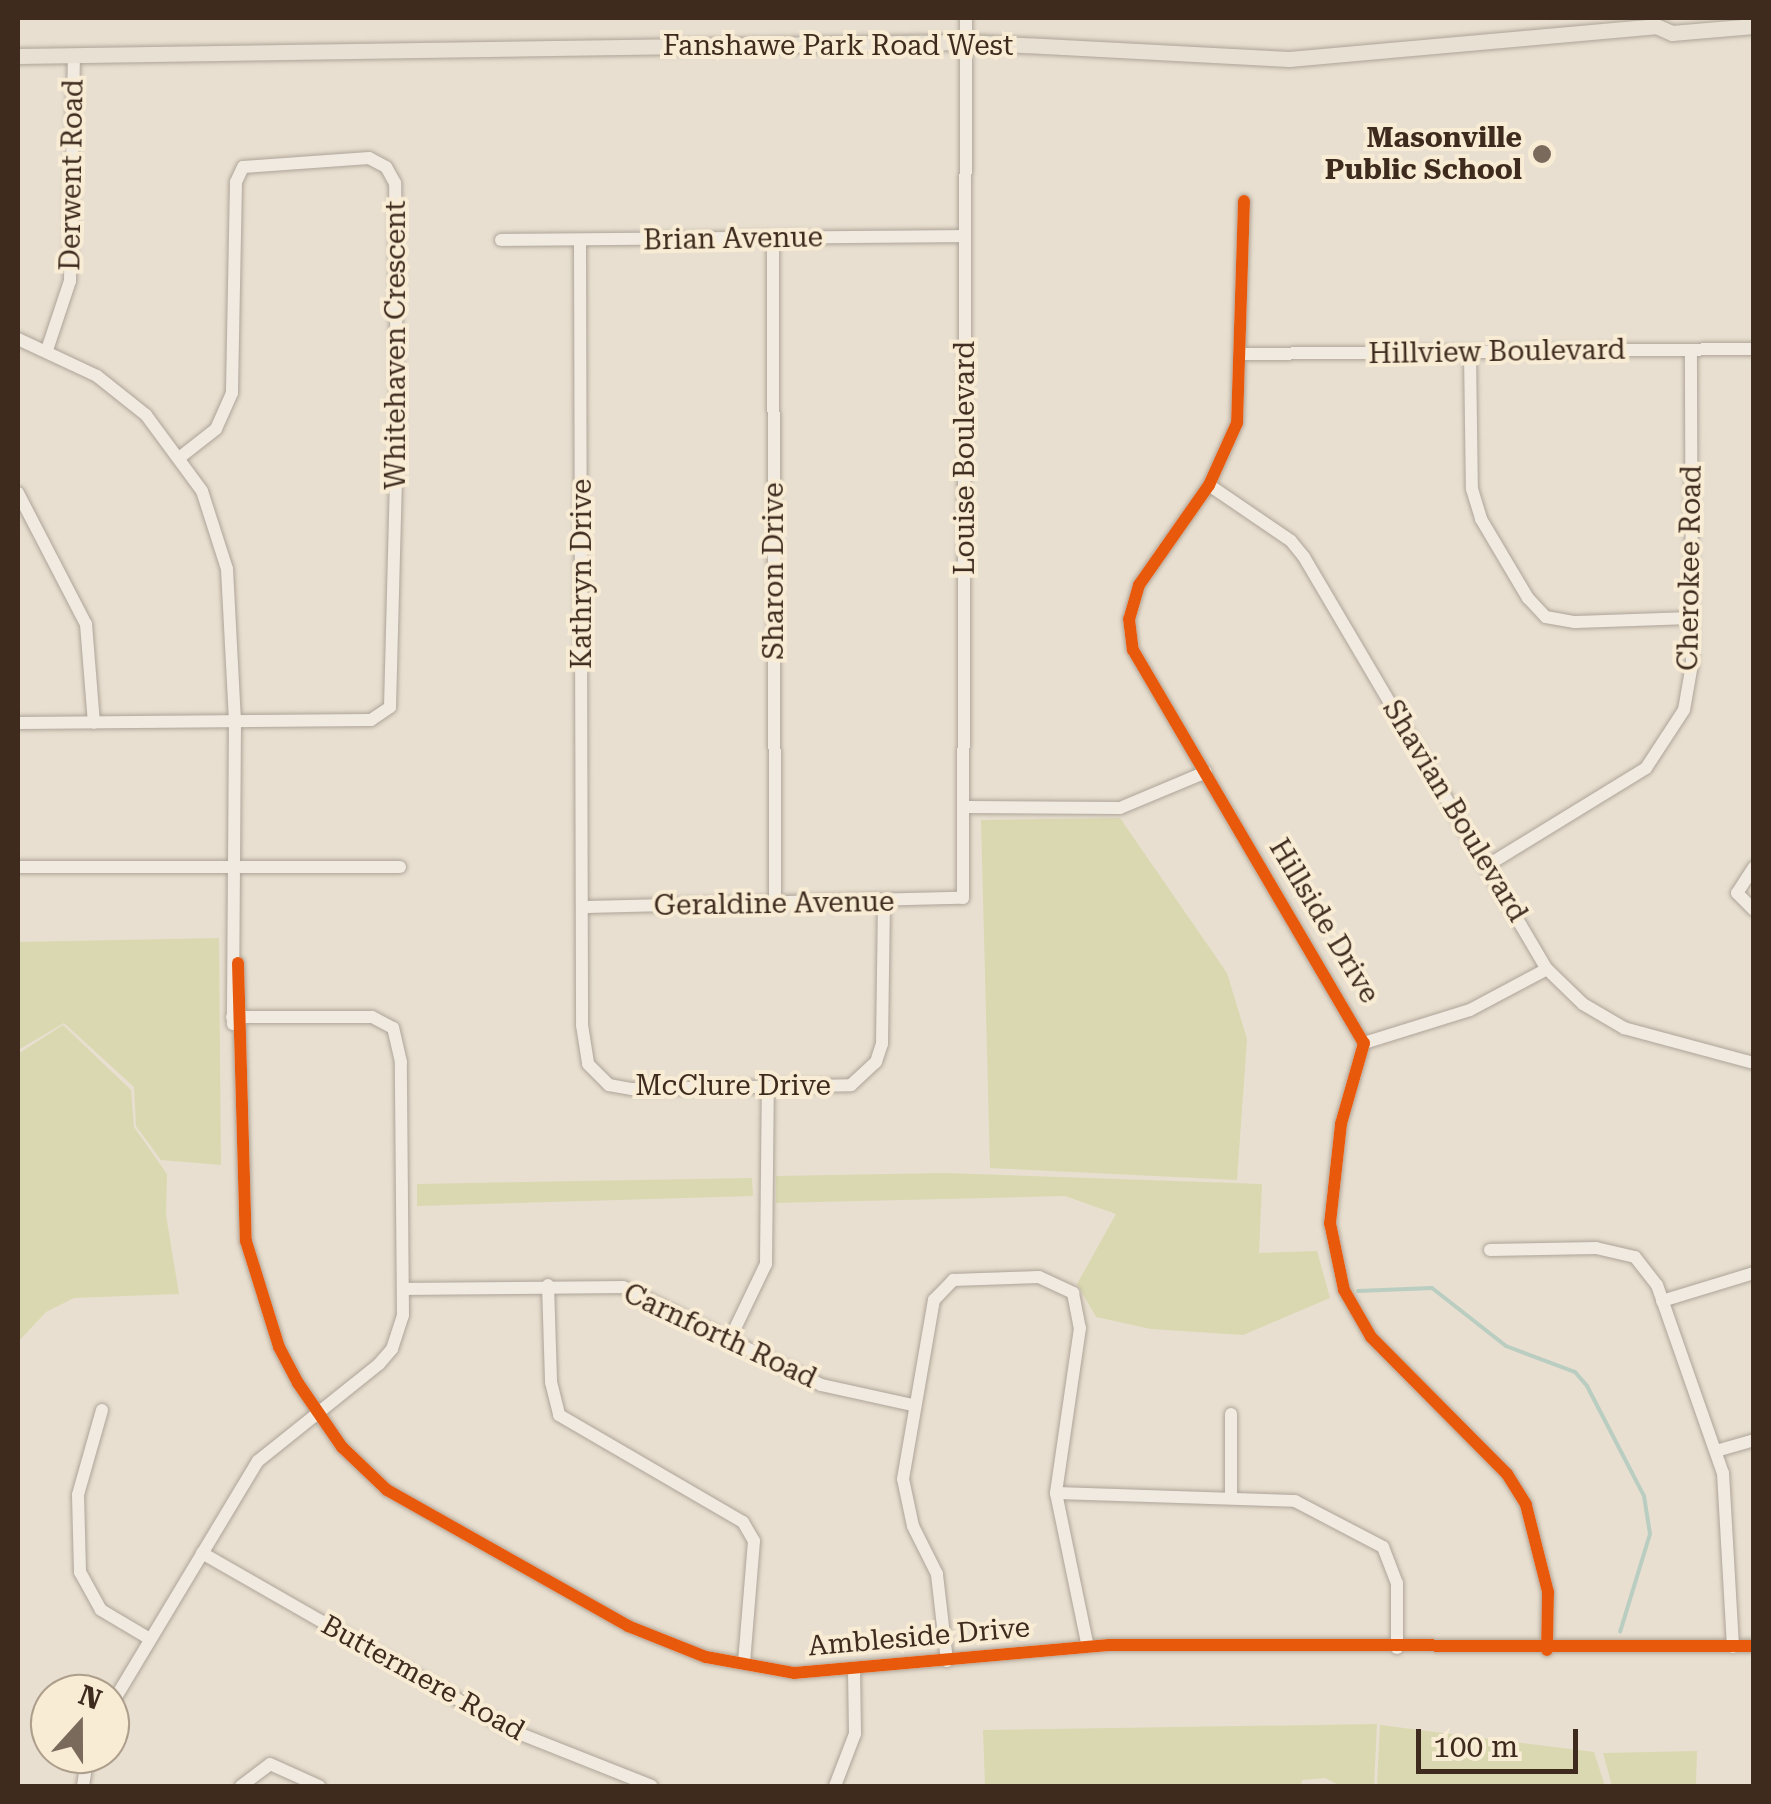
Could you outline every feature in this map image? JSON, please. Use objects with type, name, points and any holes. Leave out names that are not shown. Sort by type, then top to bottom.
[{"type":"main road","name":"Fanshawe Park Road West","points":[[18,56],[966,42],[1289,59],[1644,23],[1672,32],[1754,26]]},
{"type":"street","name":"Louise Boulevard","points":[[964,898],[966,18]]},
{"type":"street","name":"Derwent Road","points":[[47,350],[70,281],[74,55]]},
{"type":"street","name":"Whitehaven Crescent","points":[[178,458],[216,428],[232,392],[236,182],[243,167],[369,158],[386,167],[395,183],[394,694],[382,716],[371,720],[235,721]]},
{"type":"street","name":"Hillside Drive","points":[[1244,200],[1237,423],[1209,485],[1139,585],[1128,619],[1133,650],[1364,1043],[1342,1124],[1330,1223],[1344,1290],[1370,1337],[1507,1474],[1526,1505],[1548,1592],[1547,1650]]},
{"type":"street","name":"Brian Avenue","points":[[500,240],[965,236]]},
{"type":"street","name":"Sharon Drive","points":[[773,238],[776,904]]},
{"type":"street","name":"Kathryn Drive","points":[[580,241],[583,906]]},
{"type":"street","name":"Ambleside Drive","points":[[18,339],[97,376],[146,415],[202,491],[226,569],[235,721],[240,966],[237,1138],[253,1277],[279,1348],[318,1414],[386,1490],[447,1529],[628,1626],[706,1657],[794,1673],[1088,1647],[1547,1650],[1754,1646]]},
{"type":"street","name":"Hillview Boulevard","points":[[1241,354],[1754,349]]},
{"type":"street","name":"Cherokee Road","points":[[1488,865],[1646,768],[1671,738],[1692,664],[1691,351]]},
{"type":"street","points":[[1470,353],[1472,488],[1480,519],[1528,598],[1546,616],[1575,622],[1692,618]]},
{"type":"street","name":"Shavian Boulevard","points":[[1209,485],[1291,541],[1304,557],[1548,969],[1583,1004],[1624,1028],[1754,1063]]},
{"type":"street","points":[[18,493],[86,624],[94,722]]},
{"type":"street","points":[[18,723],[235,721]]},
{"type":"street","points":[[967,807],[1120,808],[1206,772]]},
{"type":"street","points":[[18,867],[400,867]]},
{"type":"street","points":[[1754,867],[1737,893],[1754,910]]},
{"type":"street","name":"Geraldine Avenue","points":[[583,906],[964,898]]},
{"type":"street","name":"McClure Drive","points":[[583,906],[582,1025],[597,1076],[631,1088],[768,1087],[850,1085],[876,1062],[884,902]]},
{"type":"street","points":[[1364,1043],[1470,1010],[1548,969]]},
{"type":"street","points":[[129,1674],[258,1461],[392,1348],[405,1288],[400,1062],[393,1028],[372,1017],[237,1017]]},
{"type":"street","points":[[730,1339],[766,1264],[768,1087]]},
{"type":"street","points":[[1490,1250],[1596,1248],[1636,1257],[1662,1300],[1724,1474],[1734,1646]]},
{"type":"street","points":[[1662,1300],[1754,1273]]},
{"type":"street","points":[[947,1661],[937,1574],[913,1526],[904,1479],[914,1405],[942,1289],[953,1280],[1039,1276],[1060,1283],[1073,1293],[1080,1328],[1056,1493],[1088,1647]]},
{"type":"street","points":[[548,1285],[550,1382],[559,1415],[743,1522],[754,1541],[744,1663]]},
{"type":"street","name":"Carnforth Road","points":[[405,1288],[623,1287],[821,1385],[914,1405]]},
{"type":"street","points":[[102,1410],[78,1495],[80,1572],[101,1610],[150,1639]]},
{"type":"street","points":[[1230,1498],[1231,1414]]},
{"type":"street","points":[[1716,1451],[1754,1440]]},
{"type":"street","points":[[1056,1493],[1295,1501],[1384,1547],[1397,1583],[1397,1648]]},
{"type":"street","name":"Buttermere Road","points":[[202,1553],[513,1731],[652,1786]]},
{"type":"street","points":[[834,1786],[854,1734],[854,1670]]},
{"type":"street","points":[[242,1786],[270,1764],[319,1786]]},
{"type":"shaded area","points":[[1120,818],[1227,973],[1247,1039],[1237,1180],[990,1168],[981,820]]},
{"type":"shaded area","points":[[219,938],[221,1165],[161,1160],[136,1126],[134,1087],[64,1023],[18,1050],[18,942]]},
{"type":"shaded area","points":[[63,1025],[131,1090],[134,1127],[167,1174],[166,1215],[179,1294],[74,1298],[46,1312],[18,1342],[18,1054]]},
{"type":"shaded area","points":[[945,1173],[1262,1184],[1259,1253],[1317,1251],[1330,1298],[1243,1335],[1151,1329],[1096,1317],[1077,1284],[1116,1214],[1065,1196],[776,1203],[776,1176]]},
{"type":"shaded area","points":[[752,1178],[753,1196],[417,1206],[417,1184]]},
{"type":"shaded area","points":[[1377,1724],[1374,1786],[1341,1786],[1325,1778],[1302,1780],[1301,1786],[985,1786],[983,1730]]},
{"type":"shaded area","points":[[1380,1725],[1594,1752],[1605,1786],[1377,1786]]},
{"type":"shaded area","points":[[1697,1751],[1696,1786],[1612,1786],[1603,1753]]},
{"type":"waterway","points":[[1358,1291],[1432,1288],[1506,1346],[1575,1372],[1587,1386],[1644,1496],[1650,1534],[1620,1632]]},
{"type":"cycle path","points":[[1244,201],[1237,423],[1209,485],[1139,585],[1129,619],[1133,650],[1364,1043],[1341,1124],[1330,1223],[1344,1290],[1371,1337],[1507,1474],[1526,1505],[1548,1592],[1547,1650]]},
{"type":"cycle path","points":[[238,963],[246,1241],[279,1347],[298,1383],[342,1447],[387,1490],[628,1626],[706,1657],[794,1673],[1109,1645],[1754,1646]]},
{"type":"place","name":"Masonville Public School","points":[[1542,154]]}]
